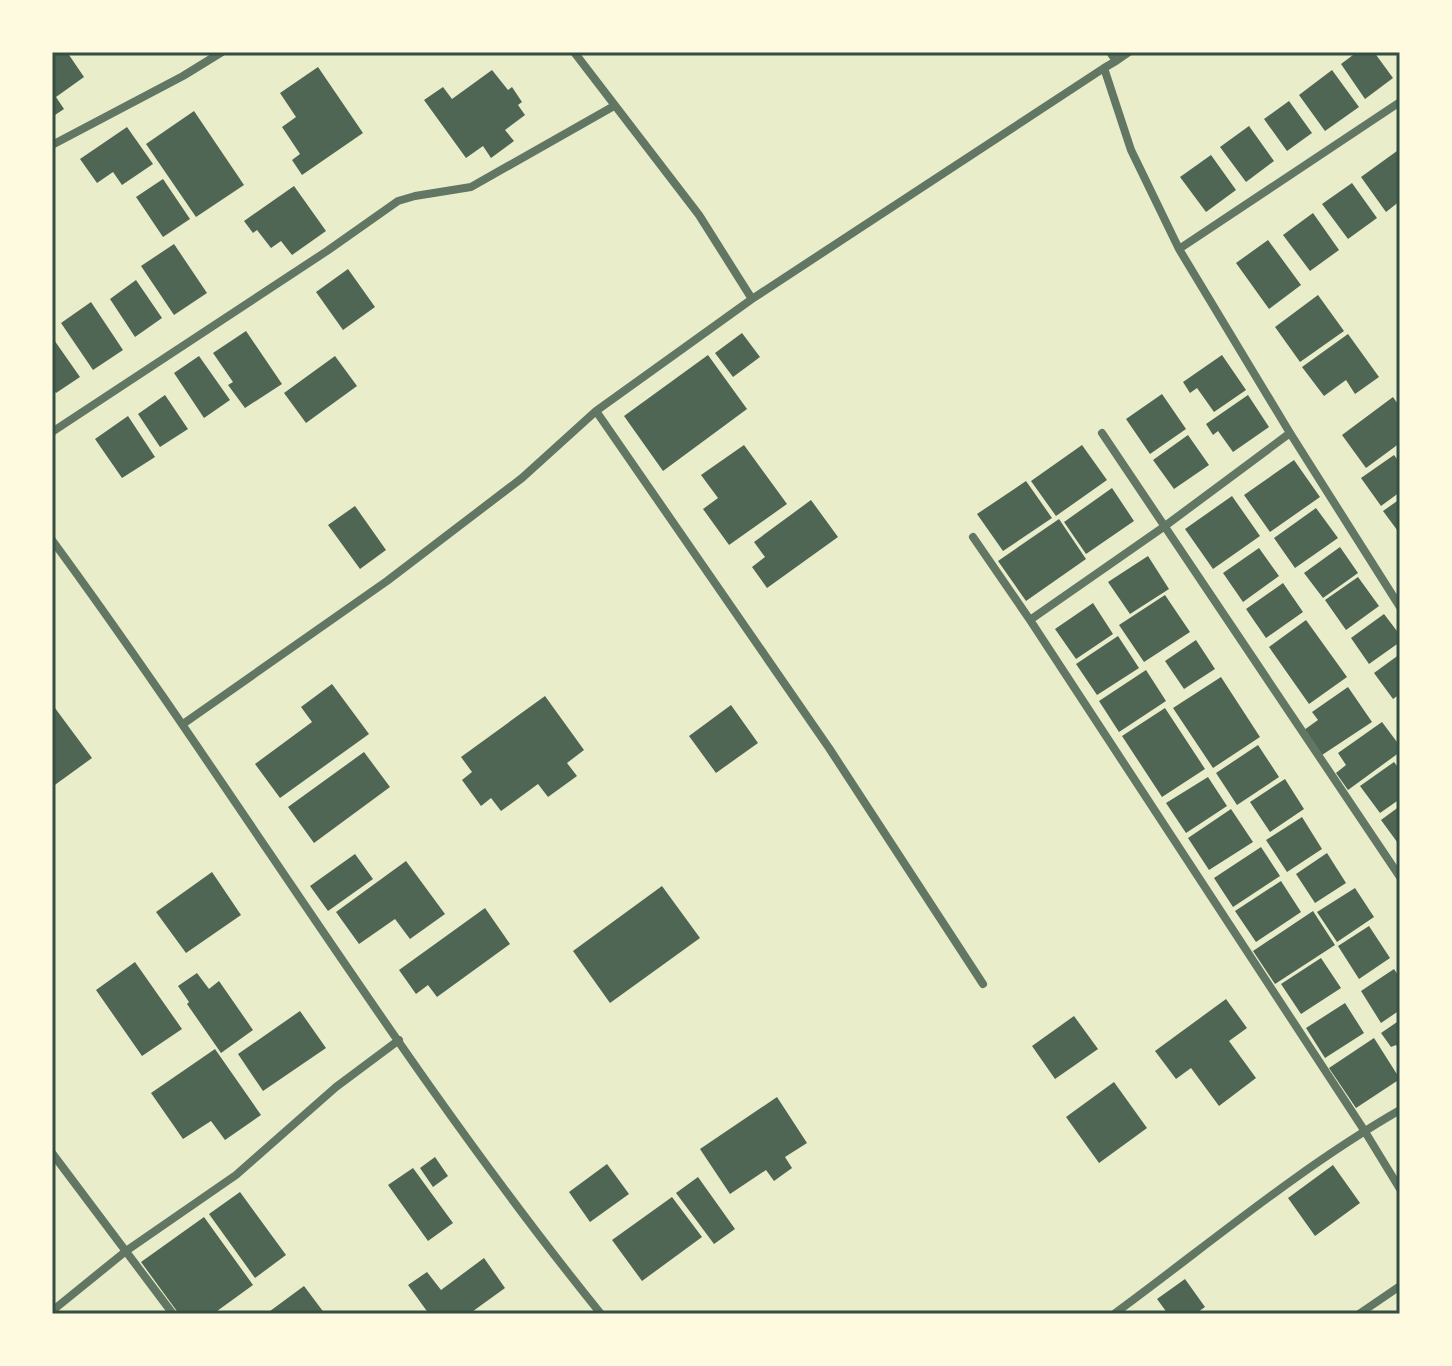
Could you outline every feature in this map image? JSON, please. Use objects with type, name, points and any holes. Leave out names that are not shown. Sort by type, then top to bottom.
[{"type":"street","points":[[52,145],[222,52]]},
{"type":"street","points":[[574,52],[699,215],[752,299]]},
{"type":"street","points":[[1110,52],[1116,61]]},
{"type":"street","points":[[183,724],[387,581],[522,478],[596,411],[752,299],[1129,52]]},
{"type":"street","points":[[1104,68],[1131,150],[1179,249],[1400,607]]},
{"type":"street","points":[[1179,249],[1400,102]]},
{"type":"street","points":[[52,432],[398,201],[471,187],[614,106]]},
{"type":"street","points":[[596,411],[829,748],[983,984]]},
{"type":"street","points":[[1102,433],[1400,877]]},
{"type":"street","points":[[1030,620],[1165,526],[1290,433]]},
{"type":"street","points":[[973,537],[1400,1189]]},
{"type":"street","points":[[52,540],[183,724],[399,1040],[495,1175],[601,1314]]},
{"type":"street","points":[[52,1311],[126,1251],[236,1175],[336,1087],[399,1040]]},
{"type":"street","points":[[1114,1314],[1364,1130],[1400,1110]]},
{"type":"street","points":[[52,1153],[173,1314]]},
{"type":"street","points":[[1359,1314],[1400,1286]]},
{"type":"building","points":[[52,52],[67,52],[84,77],[56,97],[64,109],[52,117]]},
{"type":"building","points":[[1357,52],[1374,52],[1393,78],[1365,99],[1341,64]]},
{"type":"building","points":[[318,67],[363,133],[302,175],[292,160],[300,154],[282,127],[296,117],[280,93]]},
{"type":"building","points":[[492,70],[508,90],[512,87],[522,102],[518,105],[525,115],[505,130],[514,141],[491,158],[483,146],[466,158],[424,100],[443,87],[452,99]]},
{"type":"building","points":[[1332,70],[1359,107],[1325,131],[1299,95]]},
{"type":"building","points":[[1289,101],[1312,133],[1287,151],[1264,119]]},
{"type":"building","points":[[194,111],[244,185],[196,217],[146,144]]},
{"type":"building","points":[[1249,126],[1274,161],[1246,182],[1220,147]]},
{"type":"building","points":[[127,127],[153,164],[122,185],[113,172],[97,183],[80,159]]},
{"type":"building","points":[[1397,151],[1400,155],[1400,201],[1386,212],[1361,177]]},
{"type":"building","points":[[1211,155],[1236,190],[1206,212],[1180,177]]},
{"type":"building","points":[[163,179],[190,219],[163,237],[136,197]]},
{"type":"building","points":[[1352,183],[1377,218],[1348,239],[1322,204]]},
{"type":"building","points":[[294,186],[326,231],[292,255],[281,241],[271,248],[257,230],[253,233],[244,221]]},
{"type":"building","points":[[1313,213],[1339,250],[1310,271],[1283,235]]},
{"type":"building","points":[[1268,240],[1301,285],[1269,309],[1236,263]]},
{"type":"building","points":[[174,244],[207,293],[174,315],[141,266]]},
{"type":"building","points":[[348,269],[375,307],[343,330],[316,292]]},
{"type":"building","points":[[136,280],[162,318],[135,337],[110,299]]},
{"type":"building","points":[[1318,295],[1344,331],[1300,362],[1275,327]]},
{"type":"building","points":[[91,302],[123,350],[93,370],[61,323]]},
{"type":"building","points":[[246,331],[282,384],[245,408],[228,385],[233,382],[213,353]]},
{"type":"building","points":[[742,333],[760,357],[733,377],[715,353]]},
{"type":"building","points":[[1348,334],[1379,377],[1355,394],[1346,380],[1324,396],[1302,367]]},
{"type":"building","points":[[52,337],[80,377],[56,393],[52,387]]},
{"type":"building","points":[[708,355],[747,409],[663,471],[624,416]]},
{"type":"building","points":[[1222,355],[1246,390],[1214,412],[1197,388],[1190,393],[1183,382]]},
{"type":"building","points":[[199,356],[230,400],[204,418],[174,373]]},
{"type":"building","points":[[335,356],[357,386],[306,423],[284,393]]},
{"type":"building","points":[[1162,394],[1186,429],[1150,454],[1126,419]]},
{"type":"building","points":[[165,395],[188,429],[160,447],[138,414]]},
{"type":"building","points":[[1248,395],[1269,427],[1233,452],[1218,431],[1213,435],[1206,424]]},
{"type":"building","points":[[1393,397],[1400,407],[1400,443],[1366,468],[1342,435]]},
{"type":"building","points":[[128,416],[155,457],[122,478],[95,439]]},
{"type":"building","points":[[1188,435],[1209,465],[1174,489],[1153,460]]},
{"type":"building","points":[[744,445],[787,504],[729,545],[703,509],[718,498],[701,475]]},
{"type":"building","points":[[1082,445],[1107,480],[1056,516],[1031,481]]},
{"type":"building","points":[[1394,455],[1400,463],[1400,492],[1381,506],[1361,478]]},
{"type":"building","points":[[1294,460],[1320,497],[1270,532],[1244,495]]},
{"type":"building","points":[[1026,481],[1052,518],[1003,551],[977,514]]},
{"type":"building","points":[[1112,488],[1134,521],[1086,554],[1064,522]]},
{"type":"building","points":[[1232,496],[1260,536],[1213,569],[1185,529]]},
{"type":"building","points":[[1400,499],[1400,534],[1383,511]]},
{"type":"building","points":[[811,500],[838,537],[767,588],[752,567],[765,557],[754,542]]},
{"type":"building","points":[[355,506],[386,550],[360,569],[328,525]]},
{"type":"building","points":[[1316,508],[1338,538],[1295,568],[1274,538]]},
{"type":"building","points":[[1059,519],[1086,559],[1026,601],[998,561]]},
{"type":"building","points":[[1340,547],[1358,573],[1323,598],[1304,573]]},
{"type":"building","points":[[1259,548],[1279,576],[1243,602],[1223,573]]},
{"type":"building","points":[[1148,556],[1169,589],[1130,614],[1108,582]]},
{"type":"building","points":[[1358,577],[1379,606],[1346,630],[1325,600]]},
{"type":"building","points":[[1283,583],[1303,612],[1266,638],[1246,609]]},
{"type":"building","points":[[1165,595],[1190,632],[1144,662],[1119,625]]},
{"type":"building","points":[[1093,603],[1113,634],[1076,659],[1055,629]]},
{"type":"building","points":[[1384,614],[1400,635],[1400,642],[1369,664],[1351,638]]},
{"type":"building","points":[[1306,620],[1347,677],[1309,704],[1269,647]]},
{"type":"building","points":[[1118,636],[1139,668],[1097,695],[1076,664]]},
{"type":"building","points":[[1196,640],[1215,669],[1184,689],[1165,661]]},
{"type":"building","points":[[1400,654],[1400,694],[1393,699],[1374,673]]},
{"type":"building","points":[[1146,670],[1166,701],[1119,732],[1099,701]]},
{"type":"building","points":[[1221,677],[1260,737],[1213,768],[1173,708]]},
{"type":"building","points":[[332,684],[369,734],[280,798],[255,764],[312,722],[301,707]]},
{"type":"building","points":[[1348,687],[1372,722],[1322,755],[1304,730],[1318,720],[1312,712]]},
{"type":"building","points":[[545,696],[584,750],[567,763],[577,776],[548,797],[538,784],[501,811],[491,798],[481,806],[462,780],[472,772],[461,757]]},
{"type":"building","points":[[52,704],[92,758],[52,787]]},
{"type":"building","points":[[731,705],[758,743],[716,773],[689,736]]},
{"type":"building","points":[[1165,708],[1205,769],[1162,797],[1122,736]]},
{"type":"building","points":[[1382,722],[1400,746],[1400,752],[1348,790],[1336,773],[1346,765],[1338,753]]},
{"type":"building","points":[[1258,745],[1279,777],[1237,805],[1216,773]]},
{"type":"building","points":[[364,752],[390,787],[314,843],[288,807]]},
{"type":"building","points":[[1394,762],[1400,770],[1400,799],[1380,813],[1360,786]]},
{"type":"building","points":[[1208,777],[1227,806],[1186,833],[1166,803]]},
{"type":"building","points":[[1285,779],[1304,809],[1270,832],[1250,802]]},
{"type":"building","points":[[1400,806],[1400,846],[1381,820]]},
{"type":"building","points":[[1231,809],[1253,842],[1209,870],[1188,838]]},
{"type":"building","points":[[1302,817],[1322,849],[1287,872],[1266,840]]},
{"type":"building","points":[[1261,847],[1280,876],[1233,907],[1214,878]]},
{"type":"building","points":[[1327,853],[1346,883],[1315,903],[1296,874]]},
{"type":"building","points":[[355,854],[373,879],[328,911],[310,886]]},
{"type":"building","points":[[406,861],[445,914],[410,939],[395,919],[359,944],[336,912]]},
{"type":"building","points":[[212,872],[241,915],[186,953],[156,912]]},
{"type":"building","points":[[1281,881],[1301,912],[1256,942],[1235,911]]},
{"type":"building","points":[[662,886],[700,938],[610,1003],[573,951]]},
{"type":"building","points":[[1355,888],[1374,917],[1337,942],[1317,912]]},
{"type":"building","points":[[485,908],[510,944],[437,997],[428,985],[416,994],[399,970]]},
{"type":"building","points":[[1313,911],[1335,945],[1275,984],[1253,951]]},
{"type":"building","points":[[1369,926],[1390,958],[1359,979],[1338,946]]},
{"type":"building","points":[[1321,958],[1341,988],[1301,1014],[1281,984]]},
{"type":"building","points":[[135,962],[182,1029],[142,1056],[96,990]]},
{"type":"building","points":[[1394,969],[1400,978],[1400,1010],[1381,1023],[1361,991]]},
{"type":"building","points":[[197,973],[209,989],[219,981],[253,1030],[221,1053],[178,986]]},
{"type":"building","points":[[1226,999],[1247,1028],[1229,1041],[1256,1078],[1219,1106],[1191,1068],[1176,1079],[1155,1051]]},
{"type":"building","points":[[1345,1003],[1364,1033],[1325,1058],[1306,1028]]},
{"type":"building","points":[[300,1011],[326,1048],[263,1091],[238,1054]]},
{"type":"building","points":[[1074,1016],[1098,1049],[1055,1079],[1032,1046]]},
{"type":"building","points":[[1400,1020],[1400,1051],[1396,1045],[1391,1047],[1381,1033]]},
{"type":"building","points":[[1374,1038],[1400,1079],[1356,1108],[1329,1068]]},
{"type":"building","points":[[215,1049],[261,1115],[225,1140],[211,1121],[183,1139],[151,1093]]},
{"type":"building","points":[[1114,1082],[1147,1128],[1099,1163],[1066,1117]]},
{"type":"building","points":[[777,1097],[807,1143],[785,1157],[792,1168],[774,1181],[766,1170],[730,1194],[700,1149]]},
{"type":"building","points":[[435,1157],[448,1176],[433,1187],[420,1168]]},
{"type":"building","points":[[607,1164],[629,1194],[590,1222],[569,1192]]},
{"type":"building","points":[[1333,1165],[1360,1203],[1315,1236],[1288,1198]]},
{"type":"building","points":[[413,1168],[453,1223],[428,1241],[388,1185]]},
{"type":"building","points":[[698,1177],[735,1229],[714,1244],[676,1193]]},
{"type":"building","points":[[240,1192],[286,1255],[255,1278],[209,1214]]},
{"type":"building","points":[[672,1197],[702,1237],[642,1281],[612,1240]]},
{"type":"building","points":[[204,1217],[253,1285],[213,1314],[179,1314],[141,1262]]},
{"type":"building","points":[[484,1258],[505,1288],[469,1314],[429,1314],[408,1285],[427,1272],[441,1290]]},
{"type":"building","points":[[1185,1279],[1205,1307],[1195,1314],[1168,1314],[1157,1299]]},
{"type":"building","points":[[304,1286],[325,1314],[266,1314]]}]
